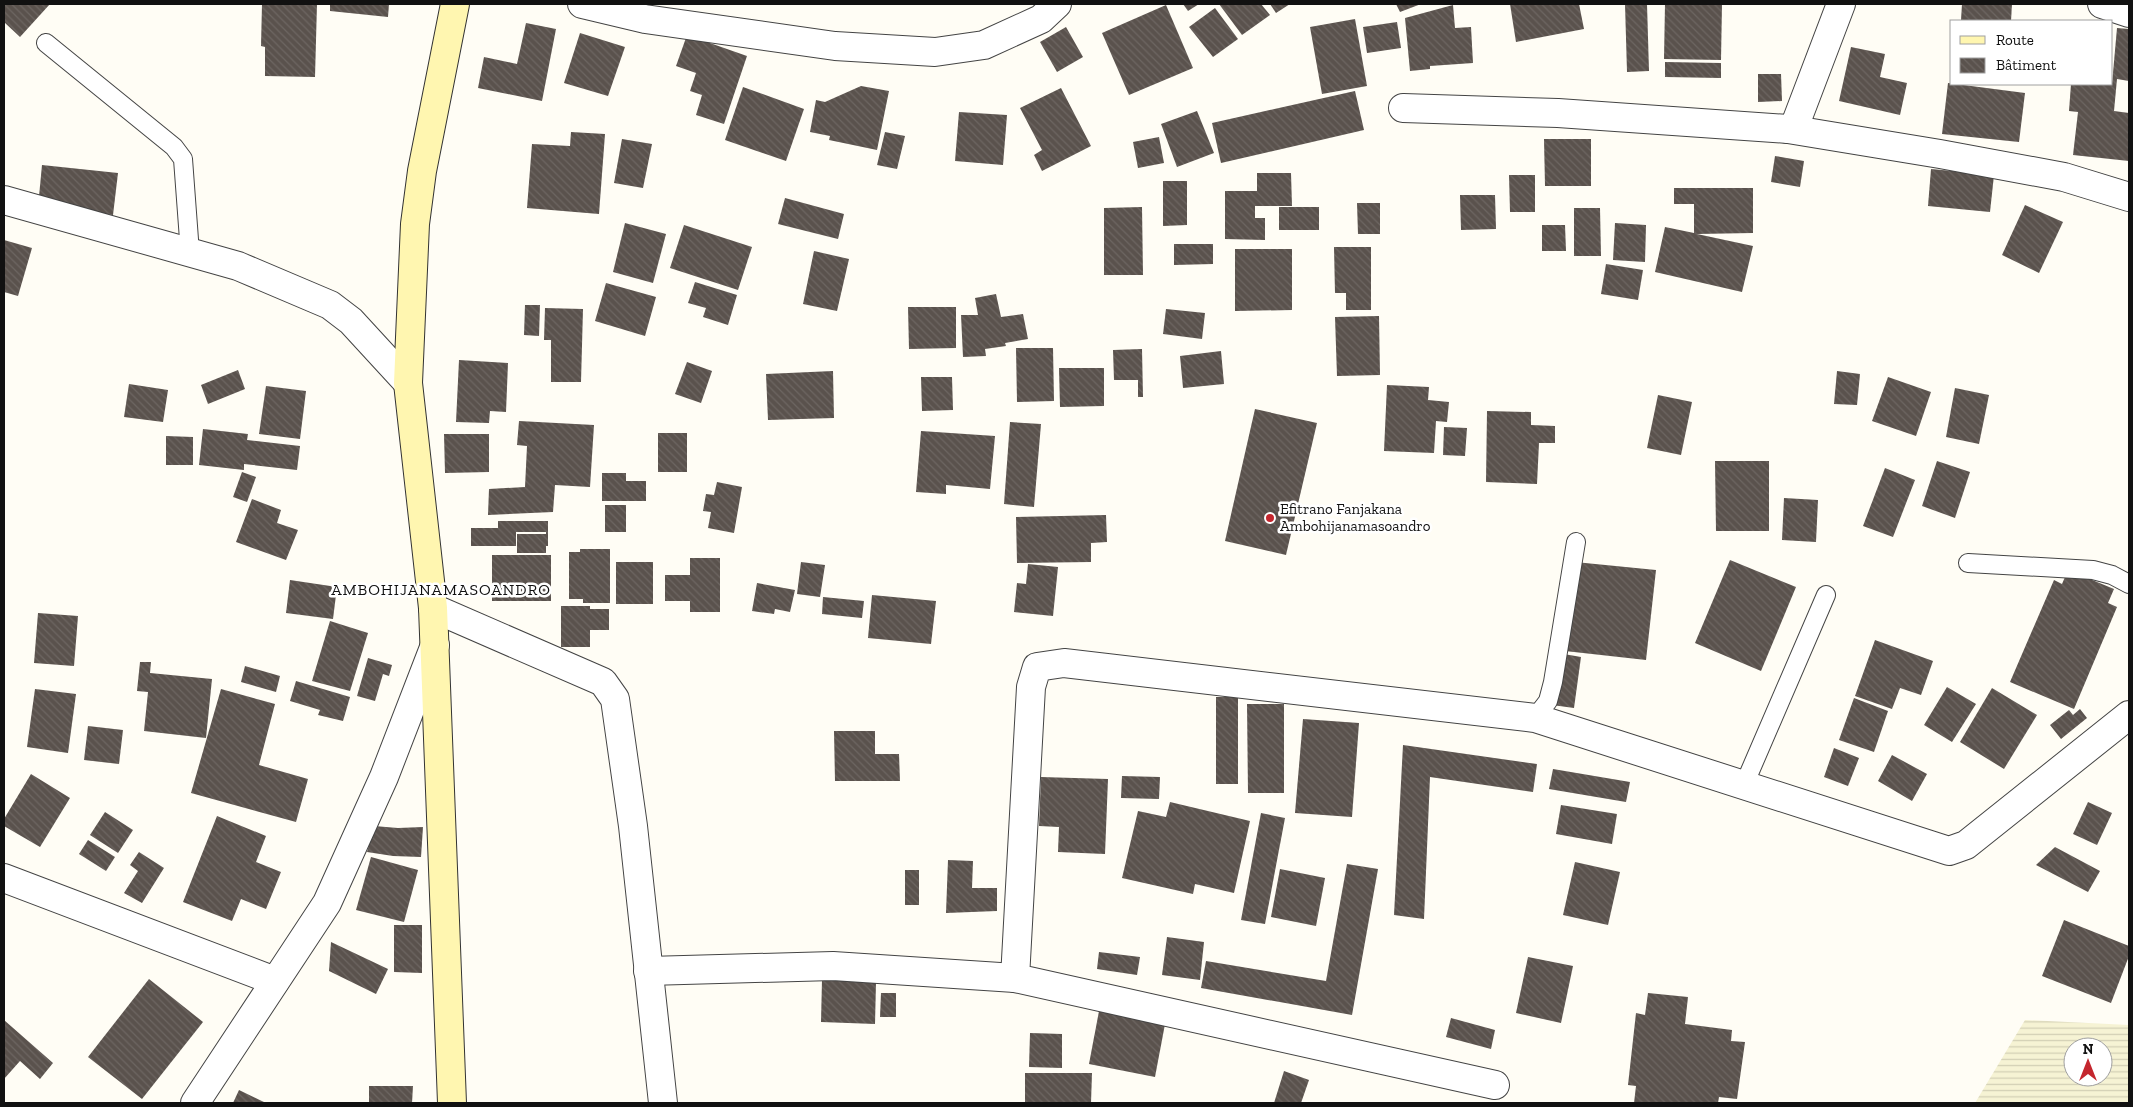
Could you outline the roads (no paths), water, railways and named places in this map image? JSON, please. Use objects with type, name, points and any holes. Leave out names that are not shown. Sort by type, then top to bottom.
[{"type":"street","points":[[452,1103],[434,608],[408,384],[412,278],[420,188],[455,4]]},
{"type":"street","points":[[582,4],[645,19],[835,46],[935,52],[984,46],[1046,9]]},
{"type":"street","points":[[1788,129],[1795,125],[1841,4]]},
{"type":"street","points":[[2102,4],[2129,13]]},
{"type":"street","points":[[1403,108],[1558,114],[1788,129],[2064,177],[2129,197]]},
{"type":"street","points":[[4,200],[238,266],[330,305],[351,320],[408,384]]},
{"type":"street","points":[[434,608],[603,682],[615,699],[633,826],[663,1103]]},
{"type":"street","points":[[195,1103],[328,903],[384,777],[435,645]]},
{"type":"street","points":[[1015,978],[1031,688],[1037,667],[1064,663],[1535,718],[1949,851],[1966,845],[2129,715]]},
{"type":"street","points":[[4,878],[275,981]]},
{"type":"street","points":[[648,971],[833,966],[1015,978],[1495,1085]]},
{"type":"lane","points":[[46,43],[174,147],[183,159],[190,253]]},
{"type":"lane","points":[[1535,718],[1548,701],[1553,682],[1576,542]]},
{"type":"lane","points":[[1968,563],[2092,570],[2112,575],[2129,584]]},
{"type":"lane","points":[[1744,785],[1826,595]]},
{"type":"place","name":"Efitrano Fanjakana Ambohijanamasoandro","points":[[1270,518]]},
{"type":"district","name":"AMBOHIJANAMASOANDRO","points":[[441,589]]}]
